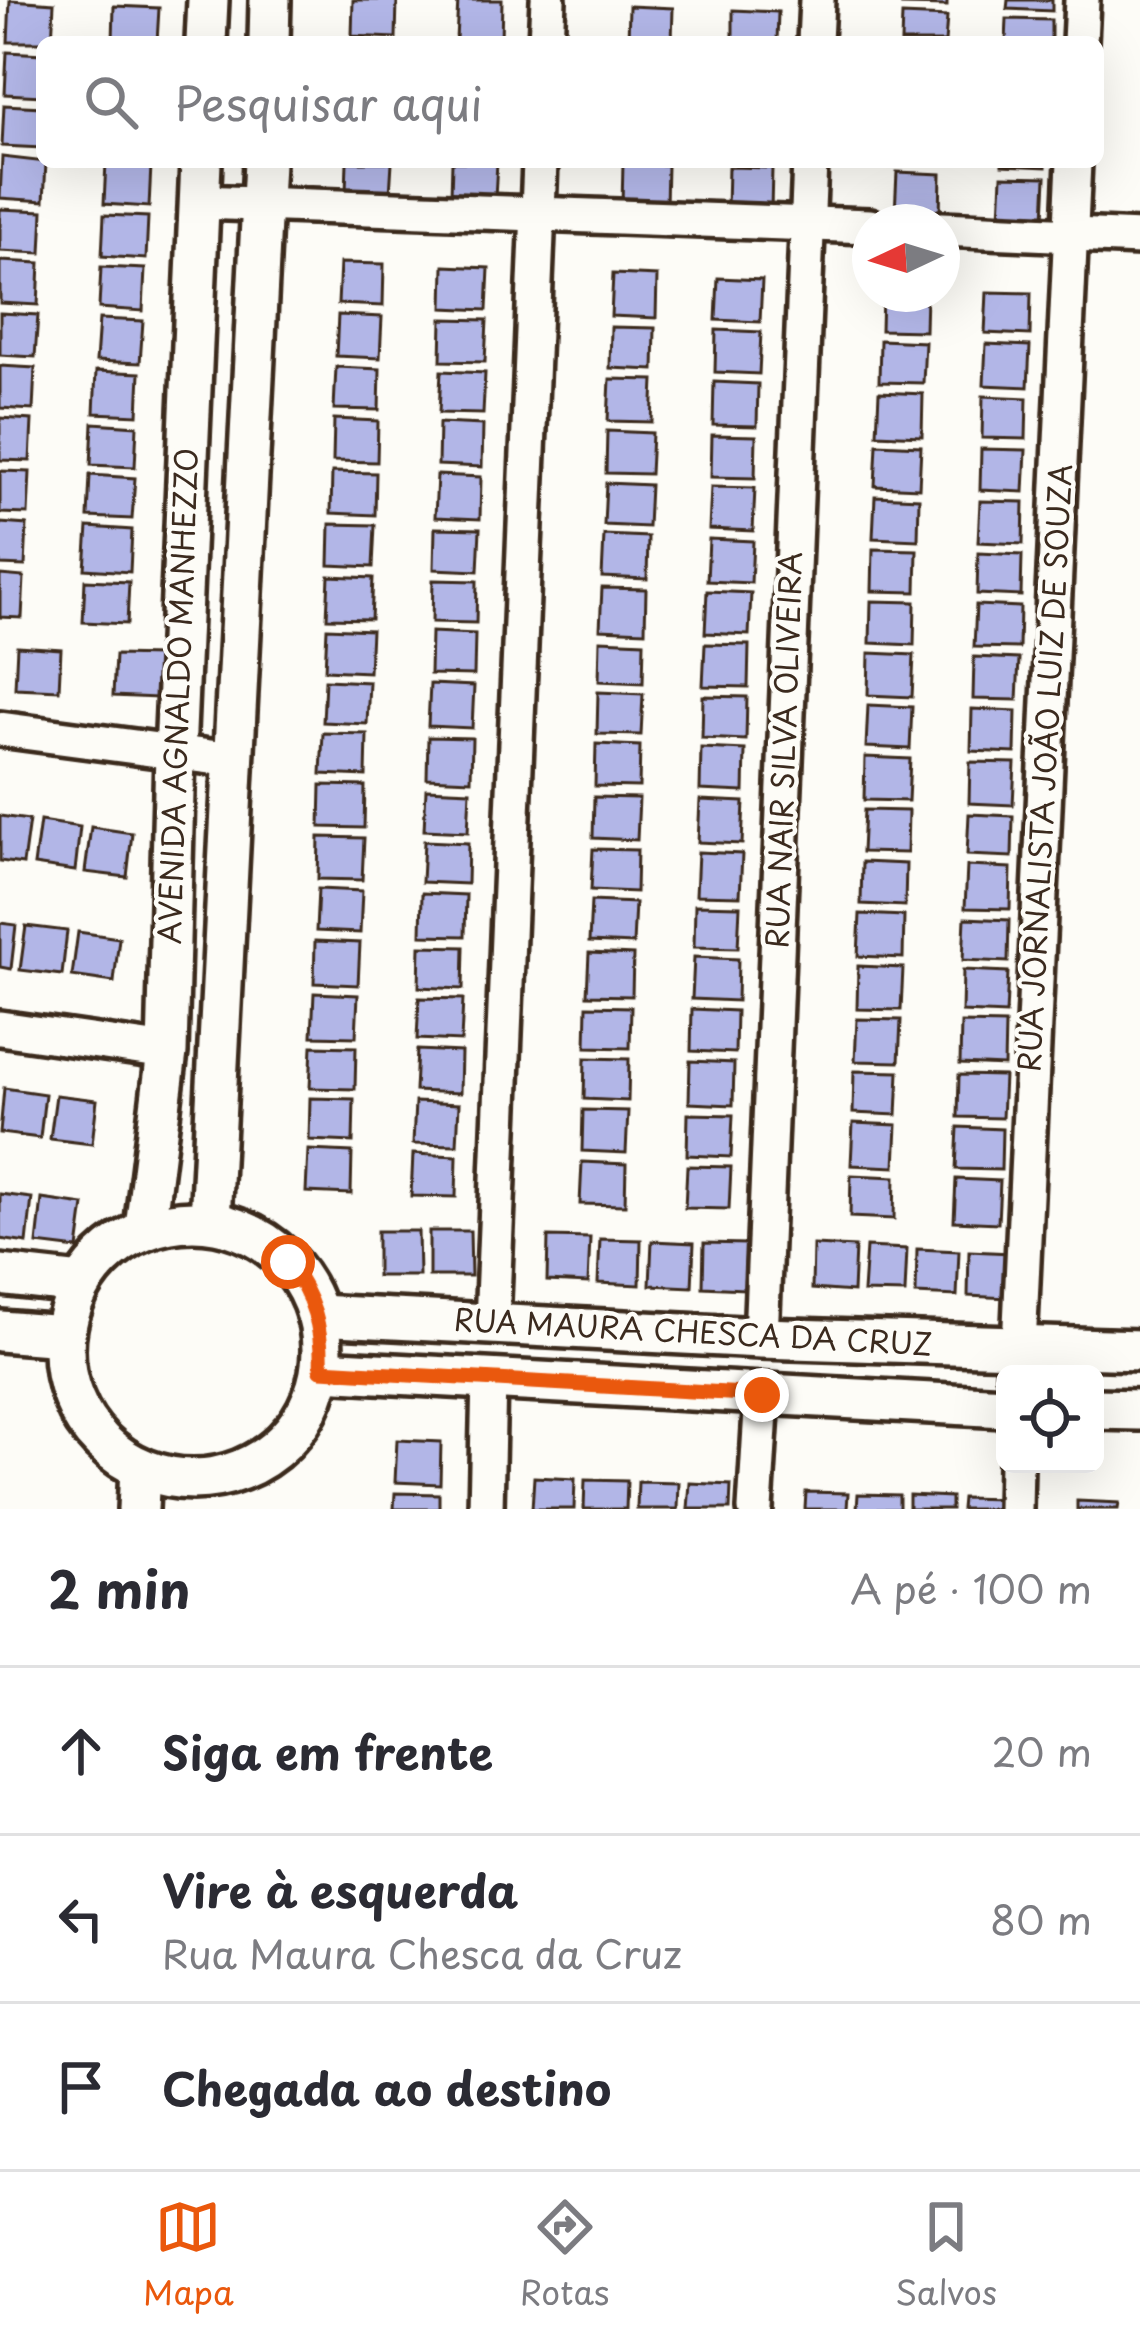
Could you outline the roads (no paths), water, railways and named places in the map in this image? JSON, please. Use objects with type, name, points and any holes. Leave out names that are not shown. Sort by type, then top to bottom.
[{"type":"street","points":[[206,36],[208,0]]},
{"type":"street","points":[[268,36],[270,0]]},
{"type":"street","points":[[546,36],[548,0]]},
{"type":"street","points":[[815,36],[817,0]]},
{"type":"street","points":[[1080,36],[1082,0]]},
{"type":"street","name":"AVENIDA AGNALDO MANHEZZO","points":[[145,1228],[167,1052],[201,168]]},
{"type":"street","name":"AVENIDA AGNALDO MANHEZZO","points":[[210,1220],[264,168]]},
{"type":"street","points":[[492,1324],[540,168]]},
{"type":"street","name":"RUA NAIR SILVA OLIVEIRA","points":[[761,1338],[809,168]]},
{"type":"street","name":"RUA JORNALISTA JOÃO LUIZ DE SOUZA","points":[[1016,1361],[1074,168]]},
{"type":"street","points":[[200,202],[852,225]]},
{"type":"street","points":[[960,230],[1140,238]]},
{"type":"street","points":[[0,729],[233,760]]},
{"type":"street","points":[[0,1028],[167,1052]]},
{"type":"street","points":[[177,1220],[210,1220],[266,1242],[288,1262],[306,1287],[322,1342],[321,1370],[307,1411],[282,1445],[205,1494],[140,1469],[106,1447],[80,1415],[66,1377],[63,1336],[80,1284],[108,1251],[145,1228],[177,1220]]},
{"type":"street","points":[[0,1275],[80,1284]]},
{"type":"street","name":"RUA MAURA CHESCA DA CRUZ","points":[[317,1315],[761,1338],[1016,1361],[1140,1350]]},
{"type":"street","points":[[0,1331],[63,1336]]},
{"type":"street","name":"RUA MAURA CHESCA DA CRUZ","points":[[321,1370],[996,1408]]},
{"type":"street","points":[[486,1509],[489,1379]]},
{"type":"street","points":[[755,1509],[762,1395]]},
{"type":"street","points":[[1104,1409],[1140,1410]]},
{"type":"street","points":[[139,1509],[140,1469]]},
{"type":"street","points":[[1015,1509],[1016,1473]]}]
